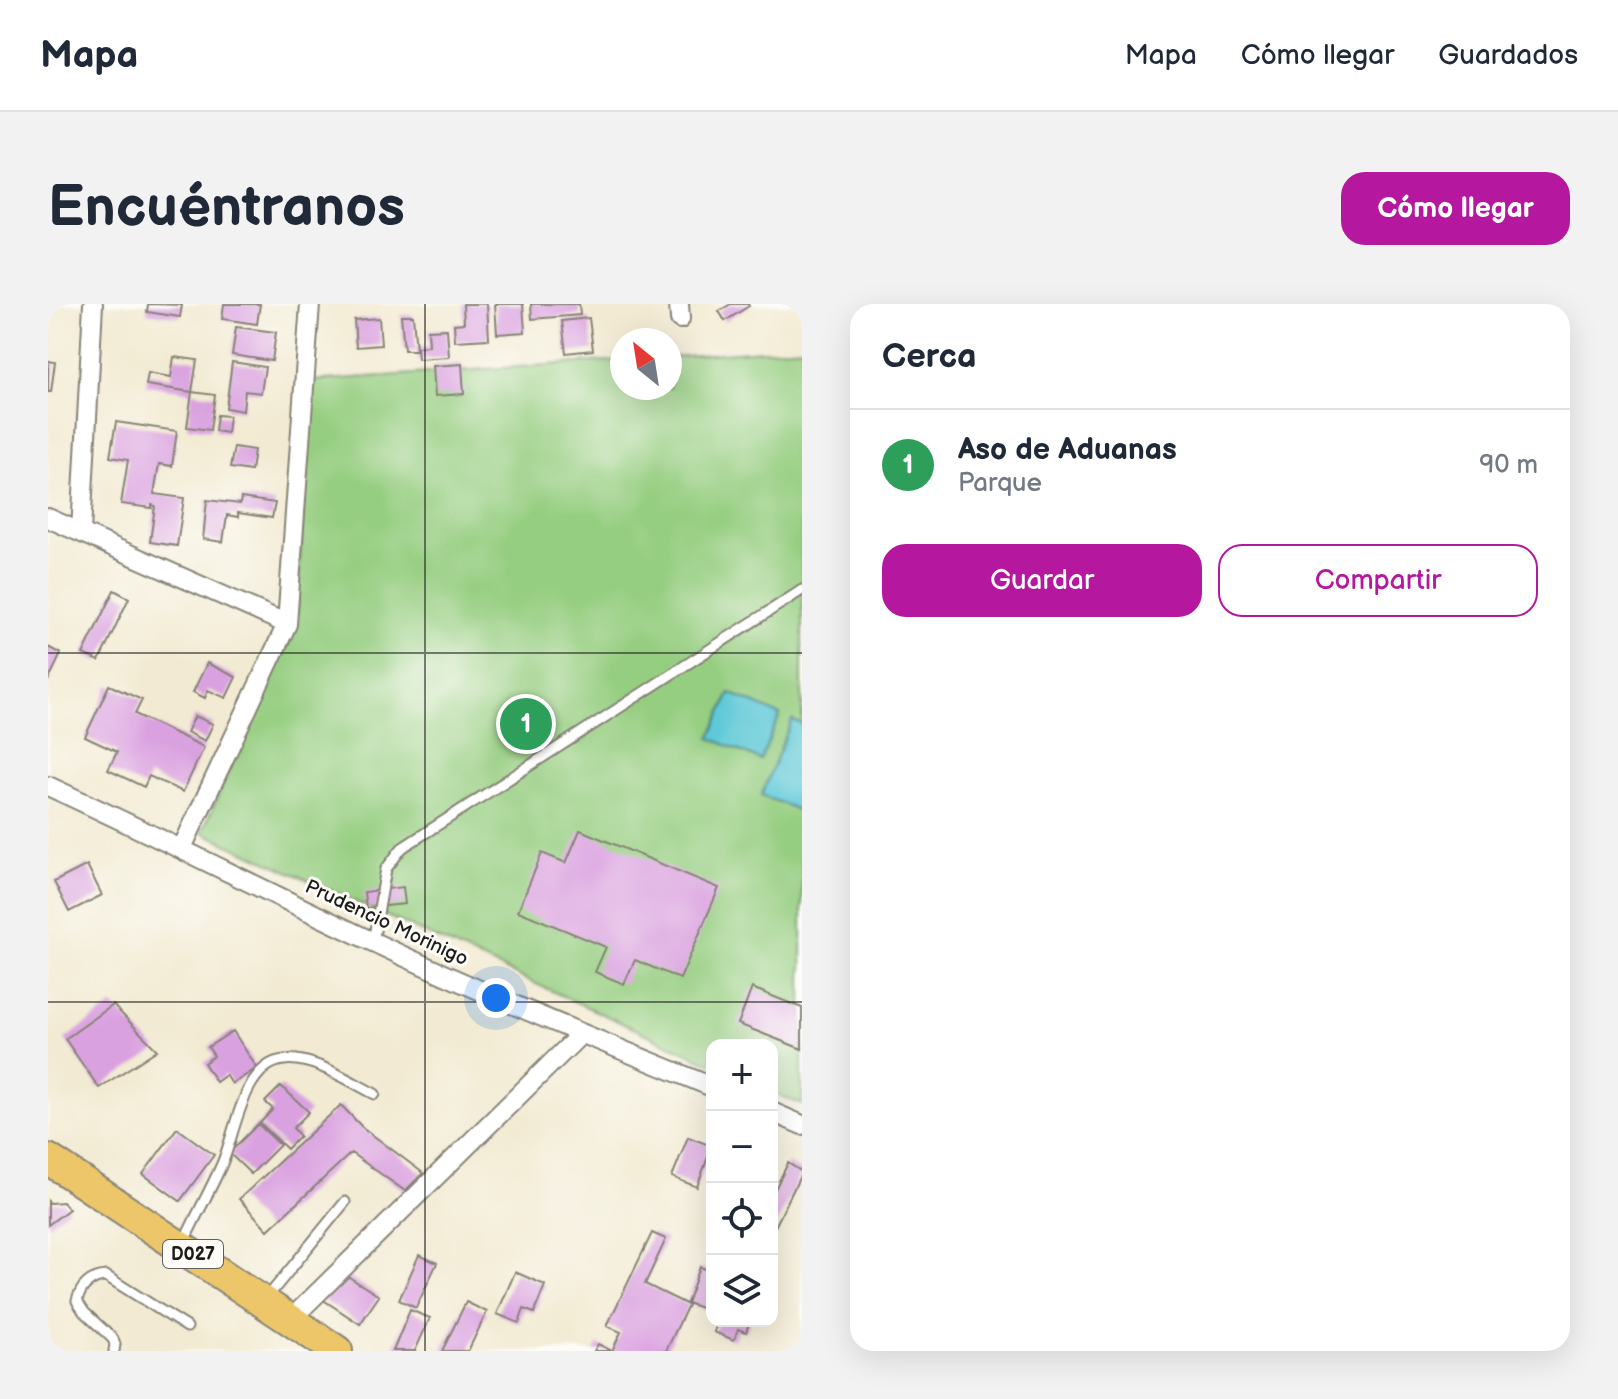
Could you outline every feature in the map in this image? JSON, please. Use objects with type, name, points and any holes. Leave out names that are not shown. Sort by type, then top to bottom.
[{"type":"main road","name":"D027","points":[[48,1159],[337,1351]]},
{"type":"street","points":[[81,532],[93,304]]},
{"type":"street","points":[[182,848],[287,624],[310,304]]},
{"type":"street","points":[[48,518],[287,624]]},
{"type":"street","name":"Prudencio Morinigo","points":[[48,786],[373,942],[581,1034],[706,1085]]},
{"type":"street","points":[[291,1319],[581,1034]]},
{"type":"street","points":[[778,1115],[802,1125]]},
{"type":"lane","points":[[373,942],[386,869],[402,848],[802,590]]},
{"type":"lane","points":[[181,1247],[223,1164],[243,1100],[267,1066],[283,1060],[302,1061],[328,1070],[375,1094]]},
{"type":"lane","points":[[264,1301],[345,1202]]},
{"type":"lane","points":[[114,1351],[115,1342],[77,1301],[82,1289],[97,1277],[106,1276],[187,1327]]},
{"type":"green space","points":[[802,347],[802,1105],[778,1095],[778,1039],[706,1039],[706,1061],[202,832],[297,616],[310,381],[610,361],[610,400],[682,400],[682,356]]},
{"type":"water","points":[[730,693],[780,715],[760,760],[710,738]]},
{"type":"water","points":[[792,720],[802,724],[802,812],[761,795]]},
{"type":"building","points":[[148,304],[182,305],[180,317],[147,312]]},
{"type":"building","points":[[224,304],[260,304],[257,324],[222,319]]},
{"type":"building","points":[[463,304],[487,304],[489,339],[455,341],[454,324],[464,323]]},
{"type":"building","points":[[495,304],[523,304],[525,332],[497,334]]},
{"type":"building","points":[[531,304],[579,304],[580,315],[532,319]]},
{"type":"building","points":[[731,304],[749,306],[725,321],[719,311]]},
{"type":"building","points":[[401,315],[413,315],[416,350],[404,350]]},
{"type":"building","points":[[379,318],[381,345],[356,347],[354,320]]},
{"type":"building","points":[[589,318],[593,350],[566,353],[562,321]]},
{"type":"building","points":[[236,327],[276,332],[272,361],[232,355]]},
{"type":"building","points":[[447,329],[449,357],[418,359],[417,347],[429,346],[428,330]]},
{"type":"building","points":[[174,357],[197,360],[192,392],[146,385],[148,373],[171,377]]},
{"type":"building","points":[[48,361],[55,362],[51,392],[48,392]]},
{"type":"building","points":[[232,362],[265,367],[261,393],[245,391],[243,411],[226,408]]},
{"type":"building","points":[[462,364],[464,394],[435,396],[433,366]]},
{"type":"building","points":[[192,392],[215,395],[210,430],[187,427]]},
{"type":"building","points":[[217,415],[229,416],[227,433],[215,431]]},
{"type":"building","points":[[116,422],[177,431],[172,466],[159,464],[154,494],[184,498],[177,546],[150,542],[155,506],[121,504],[128,460],[110,457]]},
{"type":"building","points":[[234,447],[254,450],[251,471],[230,468]]},
{"type":"building","points":[[241,498],[275,503],[272,518],[238,513],[238,517],[227,515],[223,542],[203,539],[207,500],[240,504]]},
{"type":"building","points":[[114,590],[129,598],[99,661],[83,654]]},
{"type":"building","points":[[48,647],[61,654],[48,681]]},
{"type":"building","points":[[207,663],[236,677],[226,698],[208,690],[205,698],[193,692]]},
{"type":"building","points":[[109,685],[142,700],[135,714],[204,747],[183,792],[149,776],[144,787],[108,770],[117,752],[85,737]]},
{"type":"building","points":[[195,716],[213,724],[205,741],[187,732]]},
{"type":"building","points":[[580,830],[719,888],[680,979],[635,960],[624,984],[595,972],[606,947],[518,911],[542,853],[566,863]]},
{"type":"building","points":[[87,865],[102,895],[69,912],[54,882]]},
{"type":"building","points":[[403,887],[405,904],[366,908],[364,892]]},
{"type":"building","points":[[752,988],[802,1008],[802,1049],[778,1039],[738,1024]]},
{"type":"building","points":[[113,1005],[157,1050],[99,1088],[65,1039]]},
{"type":"building","points":[[233,1031],[257,1068],[232,1084],[226,1075],[216,1082],[204,1063],[214,1056],[208,1047]]},
{"type":"building","points":[[281,1086],[309,1112],[293,1128],[300,1136],[287,1149],[260,1123],[273,1109],[265,1102]]},
{"type":"building","points":[[341,1105],[362,1127],[423,1173],[405,1191],[351,1153],[268,1230],[239,1199]]},
{"type":"building","points":[[258,1124],[280,1145],[251,1174],[229,1153]]},
{"type":"building","points":[[177,1128],[214,1155],[180,1201],[143,1174]]},
{"type":"building","points":[[688,1137],[706,1144],[706,1162],[697,1187],[672,1177]]},
{"type":"building","points":[[788,1163],[802,1172],[778,1221],[778,1183]]},
{"type":"building","points":[[48,1201],[63,1202],[69,1209],[48,1225]]},
{"type":"building","points":[[652,1233],[666,1239],[645,1284],[688,1305],[666,1351],[612,1351],[621,1332],[607,1326]]},
{"type":"building","points":[[419,1255],[437,1263],[416,1308],[399,1300]]},
{"type":"building","points":[[700,1267],[706,1269],[706,1310],[687,1303]]},
{"type":"building","points":[[341,1272],[379,1296],[360,1324],[322,1299]]},
{"type":"building","points":[[515,1272],[545,1285],[534,1313],[524,1309],[519,1323],[497,1314]]},
{"type":"building","points":[[466,1302],[487,1312],[468,1351],[442,1351]]},
{"type":"building","points":[[410,1310],[430,1318],[415,1351],[393,1351]]},
{"type":"building","points":[[716,1327],[748,1327],[746,1332],[738,1329],[734,1340],[714,1332]]},
{"type":"building","points":[[598,1344],[612,1351],[594,1351]]},
{"type":"place","name":"Aso de Aduanas","points":[[526,724]]}]
